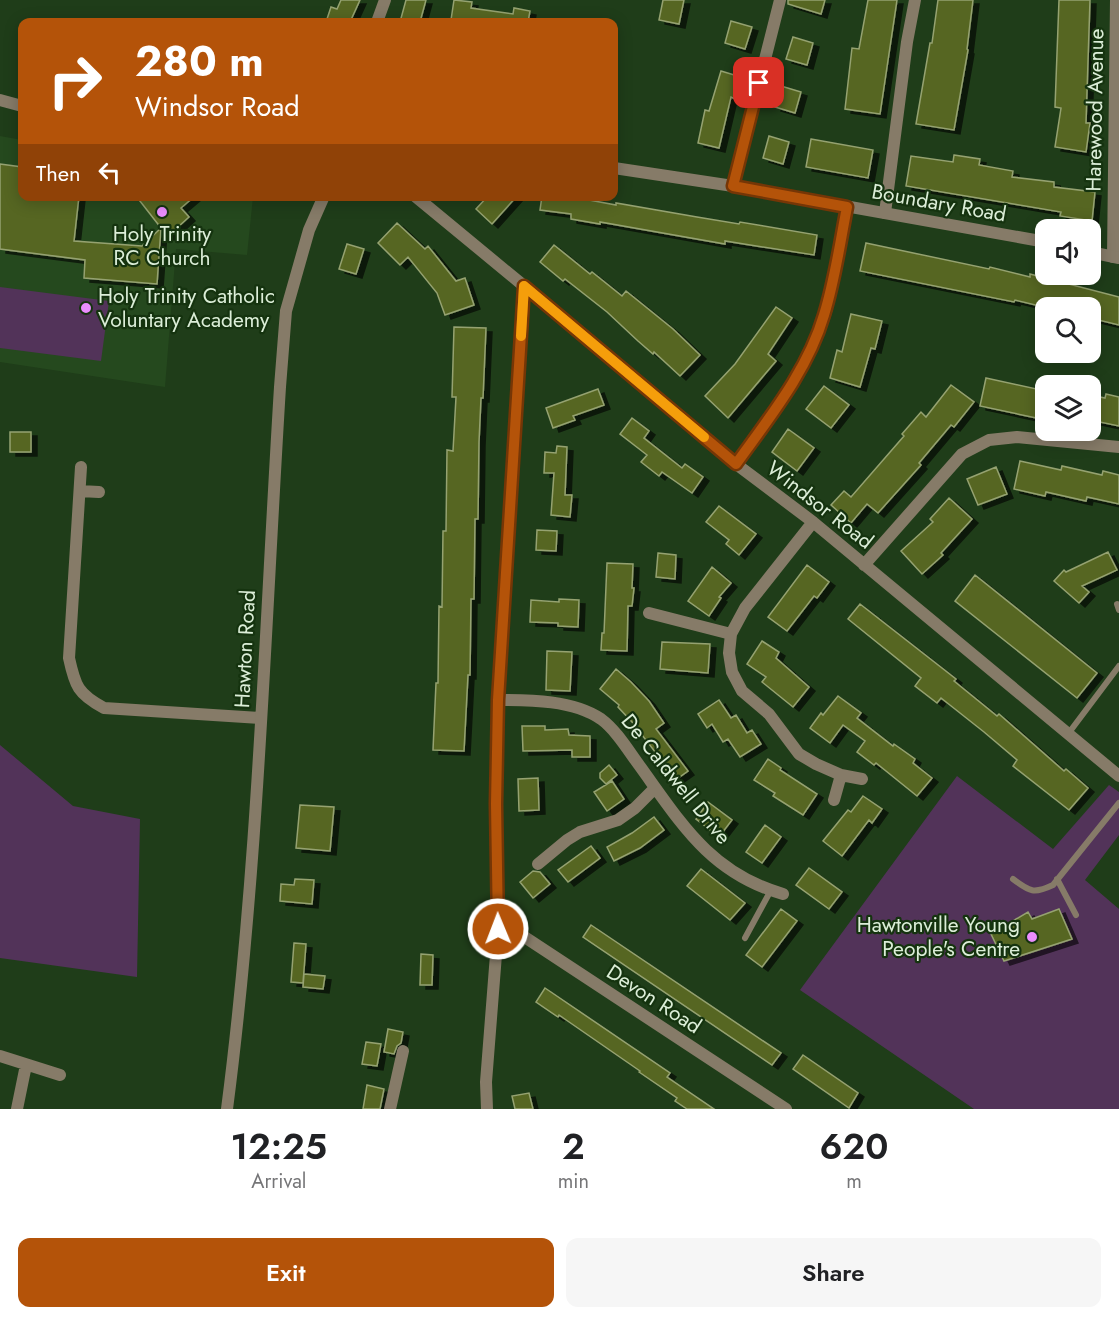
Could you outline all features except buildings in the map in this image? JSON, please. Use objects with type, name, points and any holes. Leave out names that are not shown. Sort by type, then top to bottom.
[{"type":"street","points":[[378,18],[385,0]]},
{"type":"street","points":[[733,186],[780,0]]},
{"type":"street","points":[[885,213],[907,42],[915,0]]},
{"type":"street","name":"Harewood Avenue","points":[[1116,0],[1116,257]]},
{"type":"street","points":[[0,100],[18,105]]},
{"type":"street","name":"Boundary Road","points":[[618,169],[733,186],[1035,240]]},
{"type":"street","name":"Hawton Road","points":[[227,1109],[249,902],[286,311],[309,230],[322,201]]},
{"type":"street","name":"Windsor Road","points":[[421,201],[736,464],[813,522],[1119,776]]},
{"type":"street","points":[[736,464],[781,402],[811,350],[824,316],[847,207]]},
{"type":"street","points":[[1101,254],[1116,257]]},
{"type":"street","points":[[488,1109],[486,1082],[498,929],[496,804],[498,700],[524,286]]},
{"type":"street","points":[[864,565],[962,454],[989,440],[1017,437],[1119,447]]},
{"type":"street","points":[[81,467],[69,658],[74,681],[87,699],[104,708],[261,718]]},
{"type":"street","points":[[80,491],[99,492]]},
{"type":"street","points":[[813,522],[745,608],[731,634],[729,653],[732,672],[742,691],[769,714],[799,754],[841,775],[862,779]]},
{"type":"street","points":[[649,613],[731,634]]},
{"type":"street","name":"De Caldwell Drive","points":[[498,700],[548,703],[578,708],[602,719],[623,743],[699,845],[717,861],[743,878],[762,888],[777,892]]},
{"type":"street","points":[[834,801],[841,775]]},
{"type":"street","points":[[538,864],[580,832],[618,820],[656,788]]},
{"type":"street","name":"Devon Road","points":[[498,929],[517,932],[786,1109]]},
{"type":"street","points":[[390,1109],[403,1051]]},
{"type":"street","points":[[0,1056],[60,1075]]},
{"type":"street","points":[[17,1109],[26,1065]]},
{"type":"lane","points":[[1068,734],[1119,666]]},
{"type":"lane","points":[[1013,879],[1028,890],[1040,891],[1053,885],[1119,803]]},
{"type":"lane","points":[[1057,879],[1076,915]]},
{"type":"lane","points":[[745,938],[777,892]]},
{"type":"shaded area","name":"Holy Trinity Catholic Voluntary Academy","points":[[0,136],[18,139],[18,201],[253,201],[247,255],[176,249],[165,387],[0,362]]},
{"type":"shaded area","points":[[0,287],[109,301],[101,361],[0,348]]},
{"type":"shaded area","points":[[0,745],[73,806],[140,819],[137,977],[0,958]]},
{"type":"shaded area","points":[[957,776],[1053,849],[1109,785],[1119,792],[1119,835],[1085,880],[1119,909],[1119,1109],[974,1109],[800,990]]},
{"type":"slow traffic","points":[[521,336],[524,286],[704,437]]},
{"type":"place","name":"Holy Trinity RC Church","points":[[162,212]]},
{"type":"place","name":"Holy Trinity Catholic Voluntary Academy","points":[[86,308]]},
{"type":"place","name":"Hawtonville Young People's Centre","points":[[1032,937]]},
{"type":"route","points":[[498,929],[496,804],[498,700],[524,286],[736,464],[781,402],[811,350],[824,316],[847,207],[733,186],[759,83]]}]
